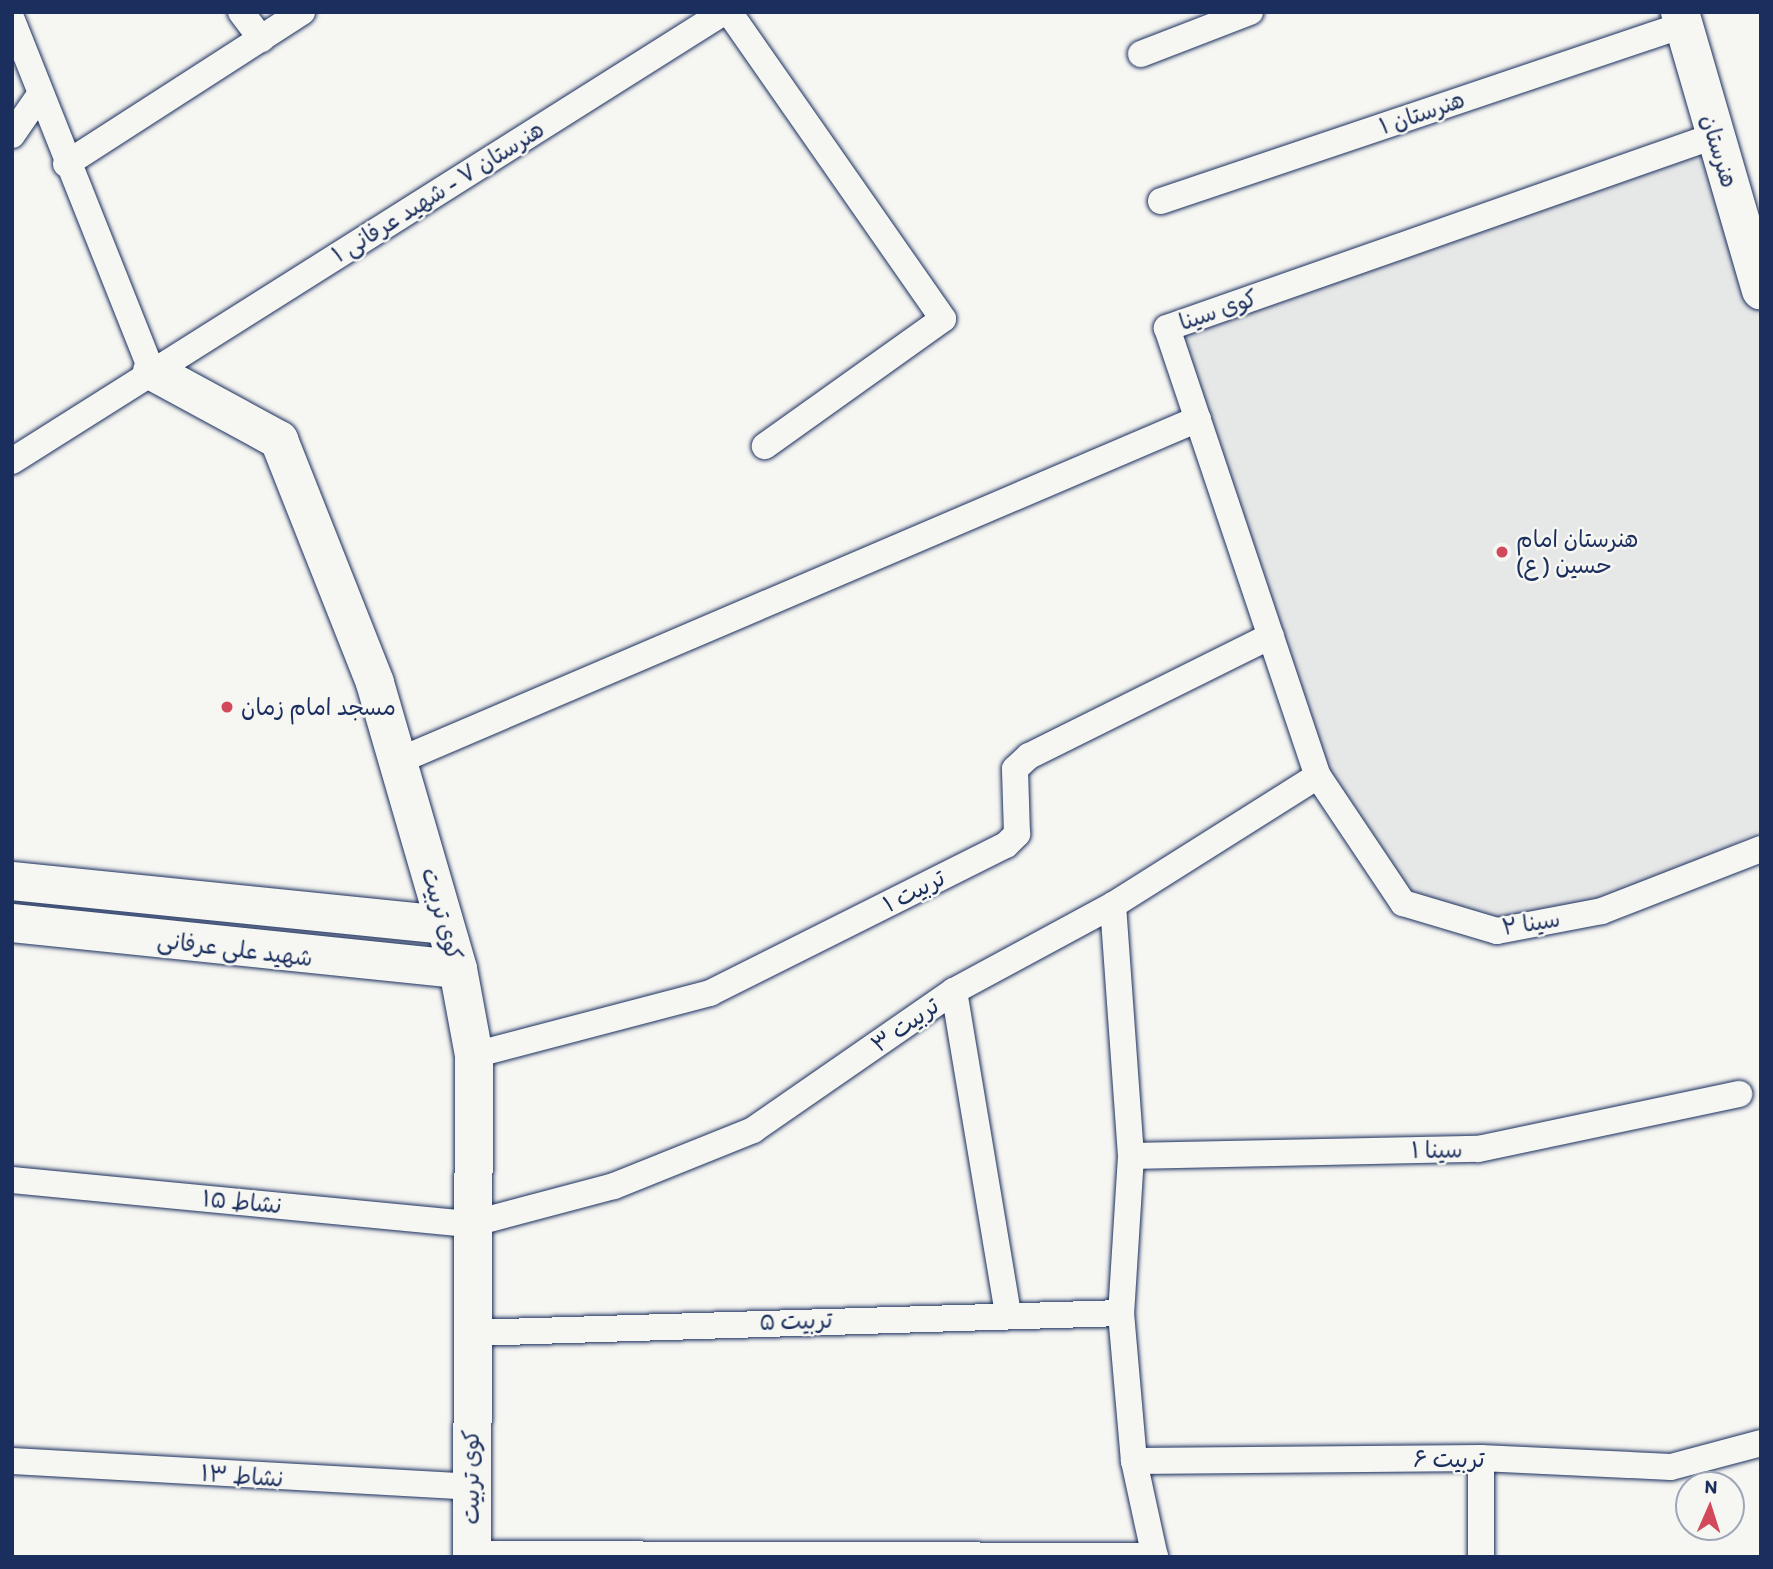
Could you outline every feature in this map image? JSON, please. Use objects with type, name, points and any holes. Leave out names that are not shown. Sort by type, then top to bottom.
[{"type":"street","points":[[241,12],[261,39]]},
{"type":"street","points":[[66,164],[302,12]]},
{"type":"street","name":"هنرستان ۷ - شهید عرفانی ۱","points":[[12,461],[724,12]]},
{"type":"street","points":[[729,12],[943,318],[765,446]]},
{"type":"street","points":[[1141,54],[1250,12]]},
{"type":"street","name":"هنرستان","points":[[1681,19],[1761,290]]},
{"type":"street","name":"هنرستان ۱","points":[[1161,201],[1681,19]]},
{"type":"street","points":[[12,20],[66,164],[152,371]]},
{"type":"street","points":[[12,135],[39,96]]},
{"type":"street","name":"کوی سینا","points":[[1318,776],[1167,328],[1714,136]]},
{"type":"street","name":"کوی تربیت","points":[[152,371],[279,440],[375,683],[458,969],[474,1055],[471,1224],[472,1555]]},
{"type":"street","points":[[398,761],[1198,419]]},
{"type":"street","name":"تربیت ۱","points":[[474,1055],[709,993],[1006,845],[1017,834],[1015,769],[1030,756],[1271,636]]},
{"type":"street","name":"سینا ۲","points":[[1318,776],[1403,903],[1497,931],[1602,911],[1761,849]]},
{"type":"street","name":"تربیت ۳","points":[[471,1224],[614,1186],[753,1130],[954,991],[1113,905],[1318,776]]},
{"type":"street","name":"شهید علی عرفانی","points":[[12,881],[444,925]]},
{"type":"street","points":[[472,1555],[1155,1556],[1134,1461],[1121,1313],[1130,1156],[1113,905]]},
{"type":"street","name":"شهید علی عرفانی","points":[[12,923],[458,969]]},
{"type":"street","points":[[954,991],[1008,1313]]},
{"type":"street","name":"سینا ۱","points":[[1130,1156],[1478,1149],[1739,1094]]},
{"type":"street","name":"نشاط ۱۵","points":[[12,1180],[471,1224]]},
{"type":"street","name":"تربیت ۵","points":[[471,1333],[1008,1313],[1121,1313]]},
{"type":"street","name":"تربیت ۶","points":[[1134,1461],[1481,1458],[1671,1467],[1761,1443]]},
{"type":"street","points":[[1481,1458],[1481,1557]]},
{"type":"street","name":"نشاط ۱۳","points":[[12,1461],[471,1487]]},
{"type":"shaded area","name":"هنرستان امام حسین ( ع)","points":[[1714,136],[1761,290],[1761,830],[1602,911],[1497,931],[1403,903],[1318,776],[1167,328]]},
{"type":"place","name":"هنرستان امام حسین ( ع)","points":[[1502,552]]},
{"type":"place","name":"مسجد امام زمان","points":[[227,707]]}]
